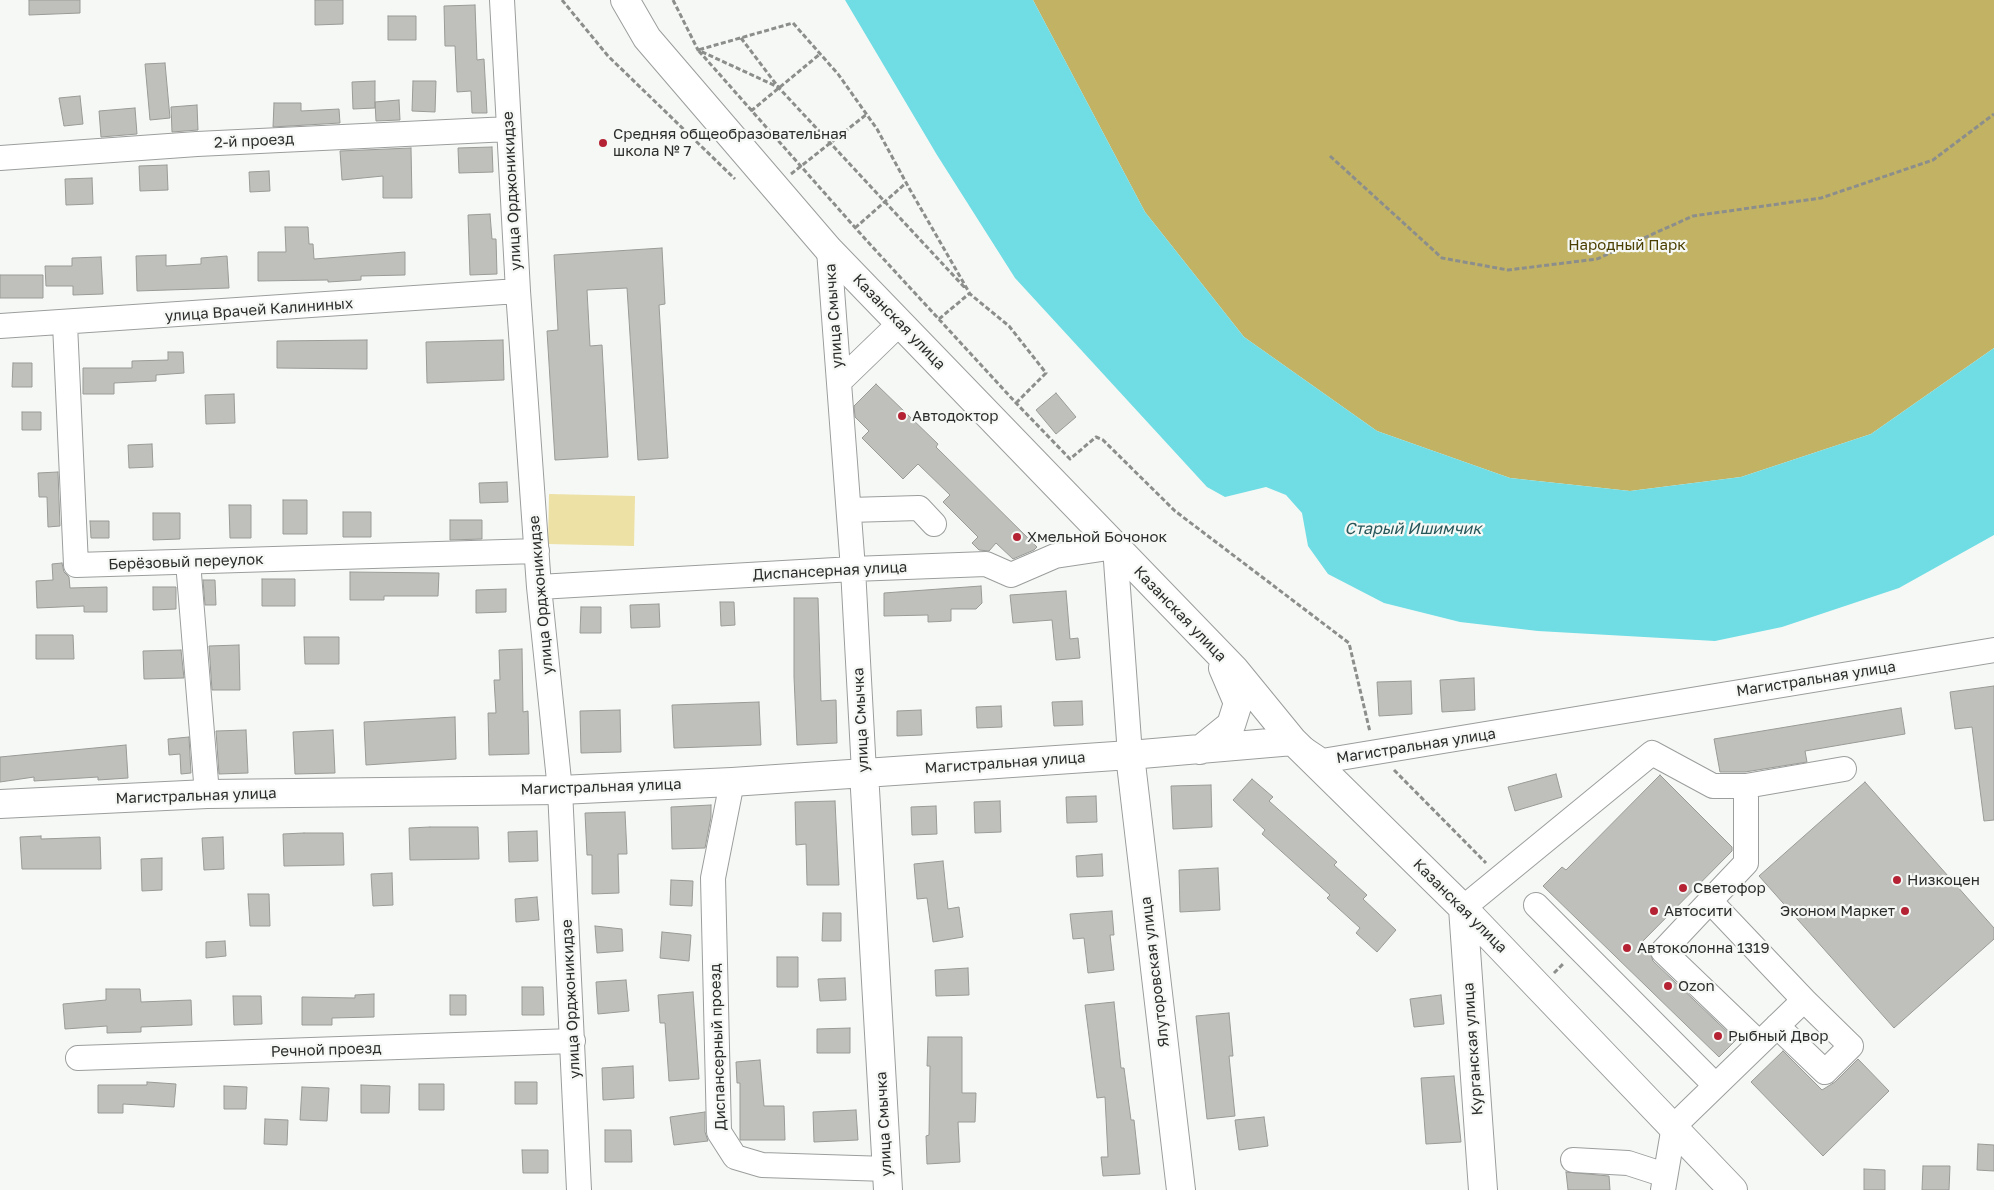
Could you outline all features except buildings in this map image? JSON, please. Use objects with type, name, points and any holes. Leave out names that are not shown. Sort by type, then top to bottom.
[{"type":"main road","name":"Казанская улица","points":[[625,0],[647,38],[829,250],[1235,670],[1293,741],[1463,908],[1674,1126],[1733,1190]]},
{"type":"main road","points":[[1200,750],[1231,726],[1238,703],[1215,649]]},
{"type":"main road","name":"Магистральная улица","points":[[0,804],[207,794],[560,790],[732,782],[1200,750],[1293,741]]},
{"type":"main road","name":"Ялуторовская улица","points":[[1130,755],[1181,1190]]},
{"type":"main road","name":"улица Смычка","points":[[864,772],[887,1180]]},
{"type":"main road","name":"Курганская улица","points":[[1463,908],[1482,1190]]},
{"type":"street","name":"улица Орджоникидзе","points":[[502,0],[518,292],[539,587],[560,790],[579,1190]]},
{"type":"street","name":"2-й проезд","points":[[0,158],[197,144],[509,129]]},
{"type":"street","name":"улица Смычка","points":[[829,250],[853,569],[864,772]]},
{"type":"street","name":"улица Врачей Калининых","points":[[0,326],[64,324],[518,292]]},
{"type":"street","points":[[839,382],[900,323]]},
{"type":"street","name":"Берёзовый переулок","points":[[64,324],[76,565],[537,552]]},
{"type":"street","points":[[849,510],[919,508],[934,524]]},
{"type":"street","points":[[1115,546],[1130,755]]},
{"type":"street","name":"Диспансерная улица","points":[[539,587],[853,569],[986,564],[1011,575],[1055,556],[1115,546]]},
{"type":"street","points":[[188,562],[207,794]]},
{"type":"street","name":"Магистральная улица","points":[[1293,741],[1322,761],[1994,650]]},
{"type":"street","points":[[1463,908],[1652,753],[1713,786],[1746,786],[1844,768]]},
{"type":"street","name":"Диспансерный проезд","points":[[732,782],[713,878],[719,1132],[735,1157],[762,1165],[887,1180]]},
{"type":"street","points":[[1746,786],[1746,863],[1663,951],[1759,1043]]},
{"type":"street","points":[[1710,901],[1804,1000],[1851,1046],[1825,1072],[1777,1026]]},
{"type":"street","points":[[1536,905],[1714,1085]]},
{"type":"street","points":[[1573,1160],[1628,1162],[1664,1182],[1674,1126],[1714,1085],[1804,1000]]},
{"type":"street","name":"Речной проезд","points":[[78,1058],[573,1041]]},
{"type":"path","points":[[562,0],[608,56],[736,179]]},
{"type":"path","points":[[673,0],[698,50],[855,228],[1070,459],[1096,437],[1103,440],[1175,511],[1349,644],[1375,753],[1501,876]]},
{"type":"path","points":[[698,50],[793,23],[820,54],[877,129],[970,294]]},
{"type":"path","points":[[741,38],[779,88],[970,294],[1009,326],[1046,373],[1016,403]]},
{"type":"path","points":[[698,50],[743,73],[779,88]]},
{"type":"path","points":[[751,111],[820,54]]},
{"type":"path","points":[[801,167],[867,114]]},
{"type":"path","points":[[1330,156],[1442,258],[1508,270],[1597,258],[1693,216],[1821,198],[1933,160],[1994,114]]},
{"type":"path","points":[[855,228],[906,183]]},
{"type":"path","points":[[938,319],[970,294]]},
{"type":"shaded area","points":[[549,494],[635,496],[634,546],[548,544]]},
{"type":"green space","name":"Народный Парк","points":[[1033,0],[1994,0],[1994,348],[1871,434],[1741,477],[1630,491],[1510,478],[1377,431],[1244,337],[1145,212]]},
{"type":"water","name":"Старый Ишимчик","points":[[845,0],[1033,0],[1145,212],[1244,337],[1377,431],[1510,478],[1630,491],[1741,477],[1871,434],[1994,348],[1994,535],[1899,588],[1782,627],[1715,641],[1538,631],[1460,622],[1384,603],[1328,574],[1308,546],[1302,513],[1286,495],[1266,487],[1225,497],[1207,487],[1015,278],[937,155]]},
{"type":"place","name":"Средняя общеобразовательная школа № 7","points":[[603,143]]},
{"type":"place","name":"Автодоктор","points":[[902,416]]},
{"type":"place","name":"Хмельной Бочонок","points":[[1017,537]]},
{"type":"place","name":"Низкоцен","points":[[1897,880]]},
{"type":"place","name":"Светофор","points":[[1683,888]]},
{"type":"place","name":"Автосити","points":[[1654,911]]},
{"type":"place","name":"Эконом Маркет","points":[[1905,911]]},
{"type":"place","name":"Автоколонна 1319","points":[[1627,948]]},
{"type":"place","name":"Ozon","points":[[1668,986]]},
{"type":"place","name":"Рыбный Двор","points":[[1718,1036]]}]
